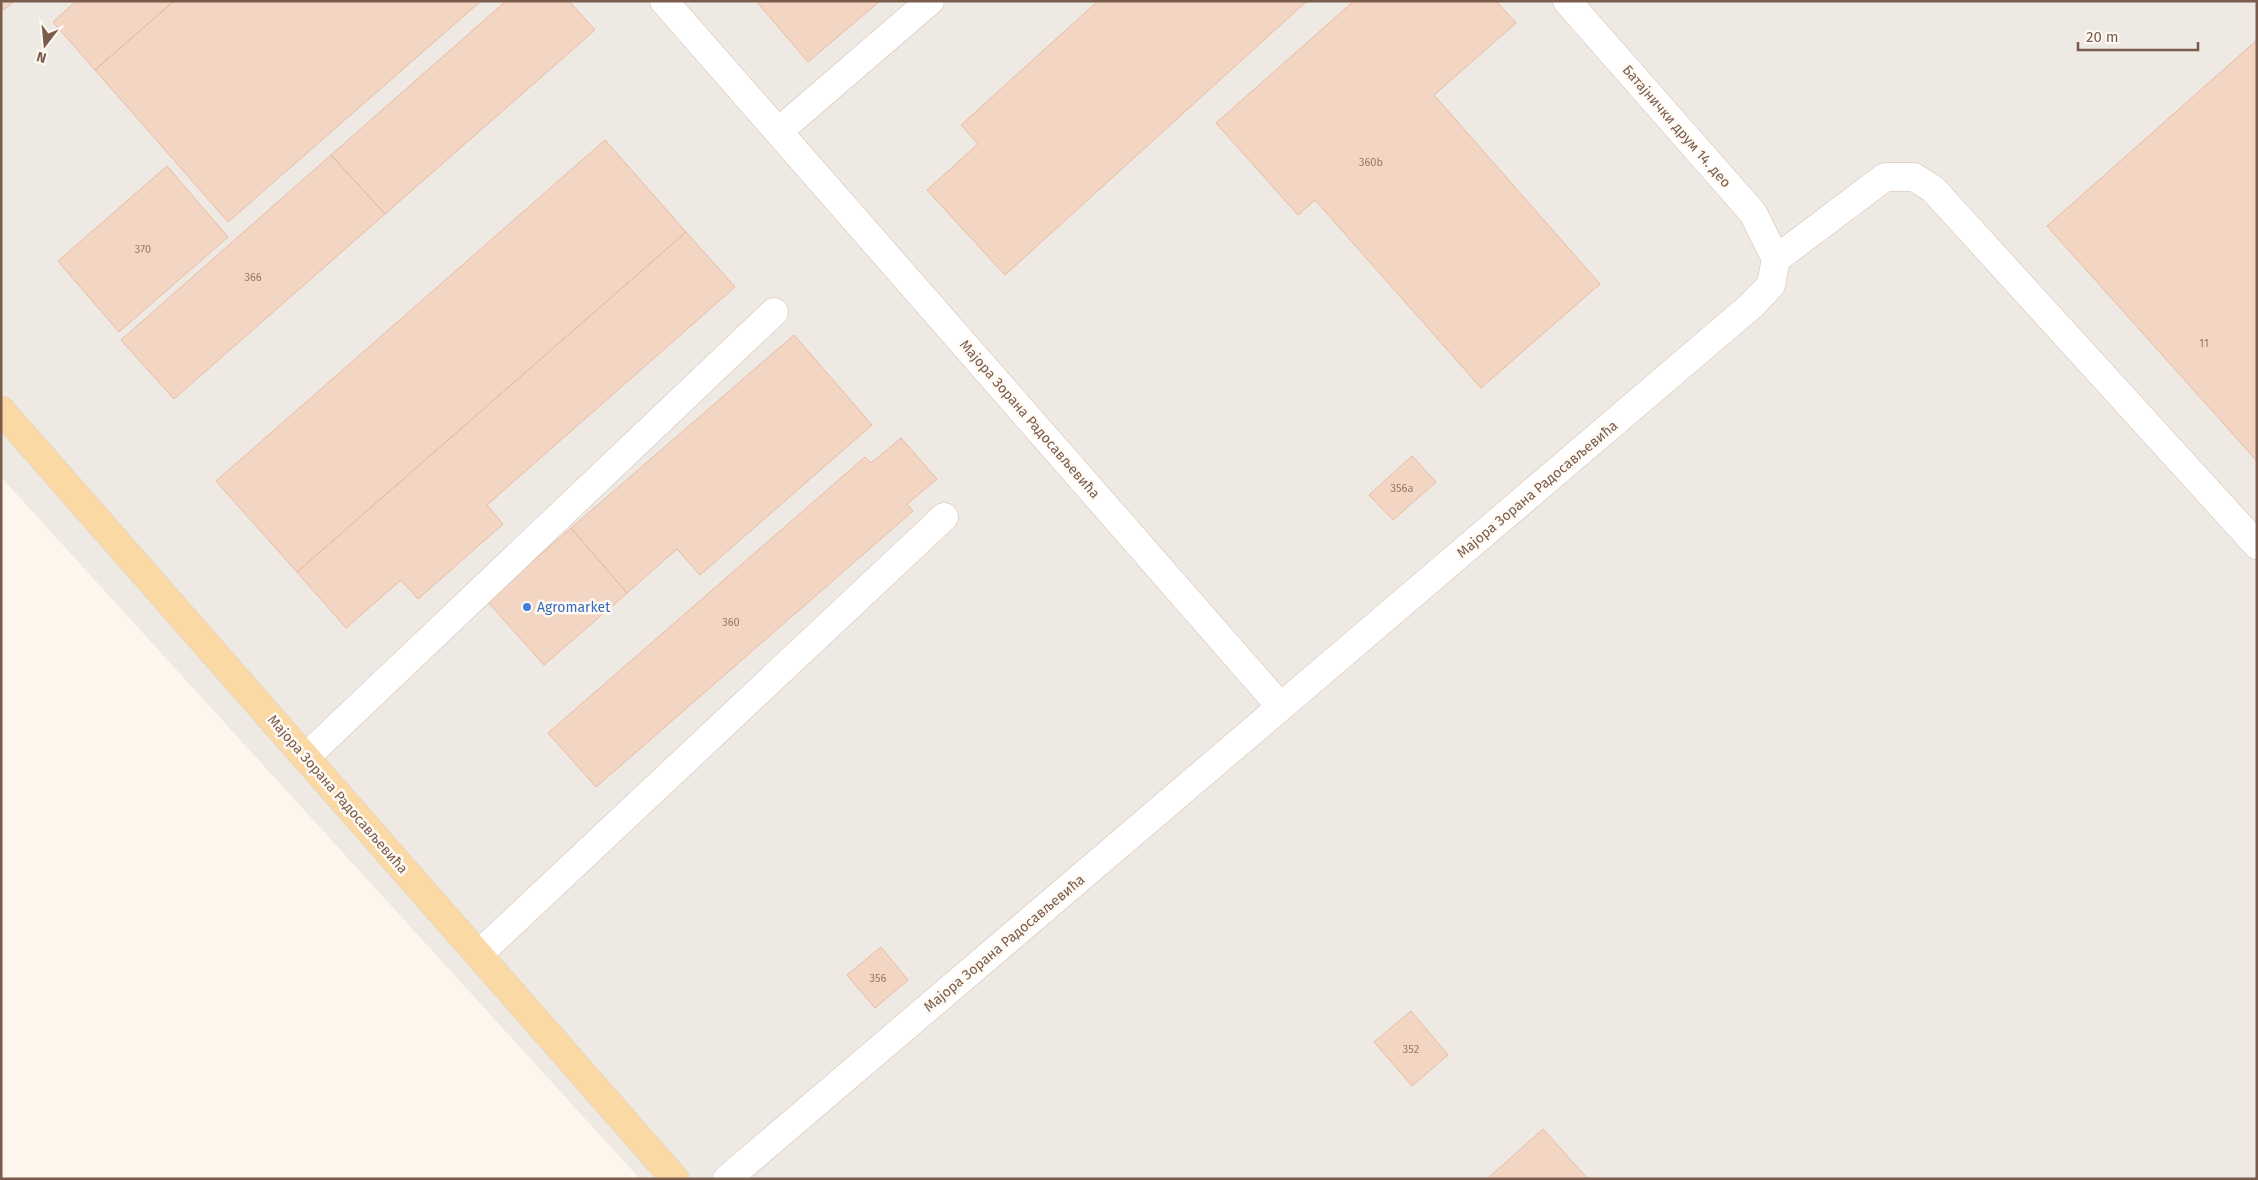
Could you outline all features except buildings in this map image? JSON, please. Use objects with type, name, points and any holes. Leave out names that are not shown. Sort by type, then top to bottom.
[{"type":"main road","name":"Мајора Зорана Радосављевића","points":[[1,410],[675,1179]]},
{"type":"lane","name":"Мајора Зорана Радосављевића","points":[[664,1],[1281,707]]},
{"type":"lane","points":[[779,131],[930,1]]},
{"type":"lane","name":"Батајнички друм 14. део","points":[[1567,1],[1753,213],[1776,260]]},
{"type":"lane","points":[[1776,260],[1885,177],[1914,177],[1933,189],[2257,545]]},
{"type":"lane","name":"Мајора Зорана Радосављевића","points":[[727,1179],[1752,305],[1771,285],[1776,260]]},
{"type":"lane","points":[[306,758],[774,312]]},
{"type":"lane","points":[[479,954],[944,517]]},
{"type":"shaded area","points":[[1,1],[2257,1],[2257,1179],[640,1179],[1,477]]},
{"type":"place","name":"Agromarket","points":[[527,607]]}]
